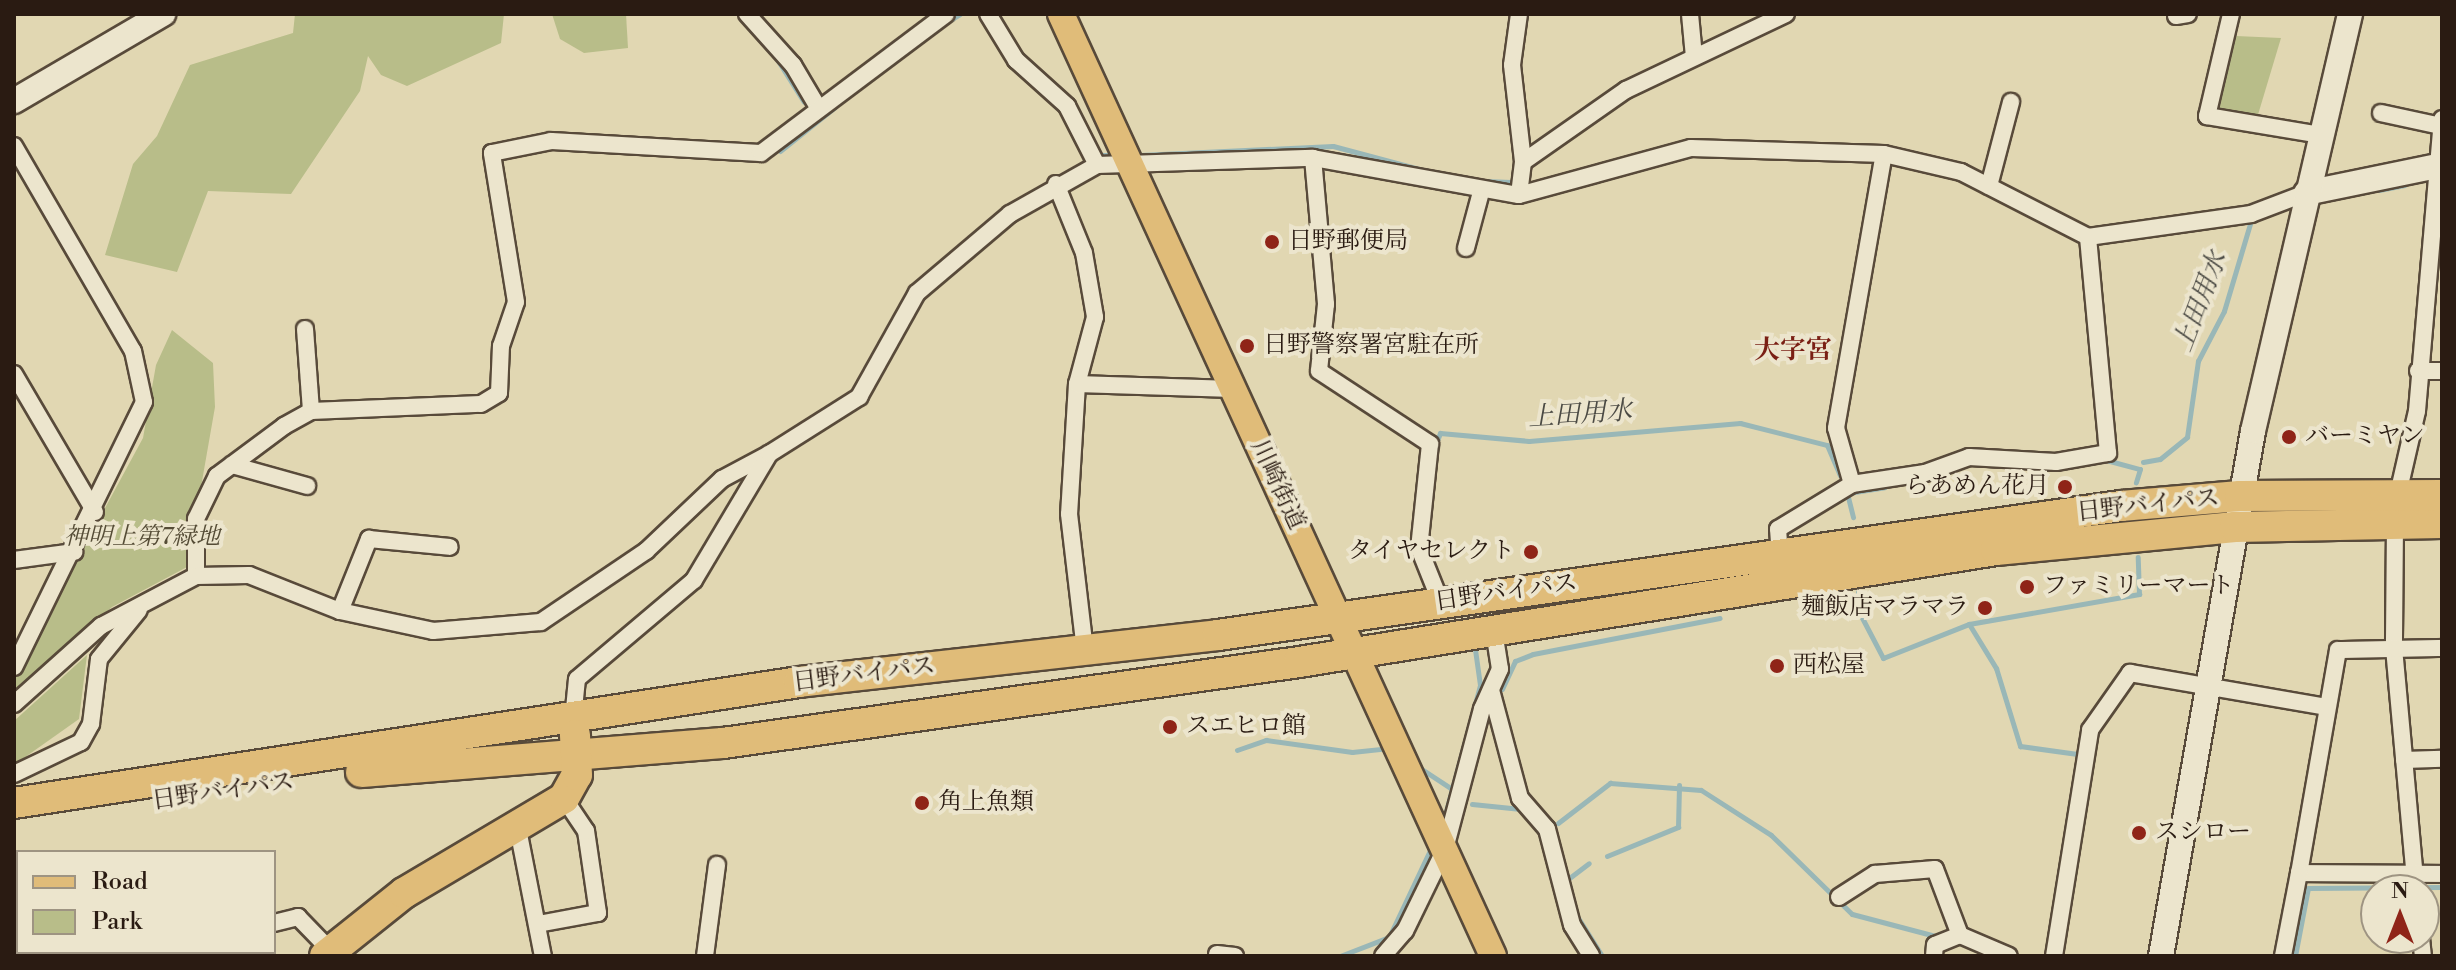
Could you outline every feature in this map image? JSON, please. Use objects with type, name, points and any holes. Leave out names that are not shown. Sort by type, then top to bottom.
[{"type":"highway","name":"日野バイパス","points":[[14,822],[87,802],[822,679],[1339,618],[2121,506],[2240,496],[2442,495]]},
{"type":"highway","name":"日野バイパス","points":[[14,803],[87,802],[379,770],[737,741],[1355,653],[1982,552],[2235,527],[2442,523]]},
{"type":"highway","points":[[324,954],[404,893],[564,798],[577,775],[573,719]]},
{"type":"main road","name":"川崎街道","points":[[1061,14],[1134,167],[1493,956]]},
{"type":"street","points":[[14,101],[163,14]]},
{"type":"street","points":[[747,14],[793,65],[819,109]]},
{"type":"street","points":[[196,576],[200,504],[232,465],[311,411],[481,404],[499,393],[501,346],[516,302],[492,153],[551,141],[761,153],[946,14]]},
{"type":"street","points":[[988,14],[1016,60],[1067,106],[1097,165]]},
{"type":"street","points":[[1519,14],[1512,65],[1523,162],[1519,195]]},
{"type":"street","points":[[1690,14],[1694,57]]},
{"type":"street","points":[[1523,162],[1626,90],[1786,14]]},
{"type":"street","points":[[2231,14],[2207,116],[2321,135]]},
{"type":"street","points":[[2161,956],[2240,496],[2306,193],[2350,14]]},
{"type":"street","points":[[1989,186],[2011,102]]},
{"type":"street","points":[[2381,113],[2441,122],[2434,261],[2398,494]]},
{"type":"street","points":[[14,146],[141,368],[141,417],[14,667]]},
{"type":"street","points":[[14,704],[101,626],[196,576],[249,575],[340,611],[453,633],[541,622],[646,551],[722,479],[769,454],[859,397],[917,293],[1056,184],[1097,165],[1134,167],[1313,158],[1481,192],[1519,195],[1691,148],[1884,154],[1932,162],[1989,186],[2088,237],[2251,214],[2306,193],[2437,166]]},
{"type":"street","points":[[1852,484],[1836,428],[1884,154]]},
{"type":"street","points":[[1313,158],[1326,304],[1319,371],[1430,444],[1419,548],[1441,603]]},
{"type":"street","points":[[1056,184],[1084,253],[1095,317],[1077,384],[1069,536],[1085,650]]},
{"type":"street","points":[[1466,248],[1481,192]]},
{"type":"street","points":[[1780,557],[1778,529],[1852,484],[1925,473],[1969,457],[2056,462],[2108,453],[2088,237]]},
{"type":"street","points":[[305,329],[311,411]]},
{"type":"street","points":[[2418,371],[2442,371]]},
{"type":"street","points":[[14,374],[95,512]]},
{"type":"street","points":[[1077,384],[1233,389]]},
{"type":"street","points":[[573,719],[577,679],[694,580],[769,454]]},
{"type":"street","points":[[232,465],[307,486]]},
{"type":"street","points":[[2395,524],[2394,648],[2414,874]]},
{"type":"street","points":[[340,611],[369,539],[450,547]]},
{"type":"street","points":[[14,560],[74,552]]},
{"type":"street","points":[[14,774],[81,742],[91,724],[99,659],[145,603]]},
{"type":"street","points":[[1383,956],[1405,931],[1445,849],[1491,690],[1500,669],[1494,630]]},
{"type":"street","points":[[2283,956],[2338,650],[2442,648]]},
{"type":"street","points":[[2054,956],[2090,730],[2102,704],[2130,673],[2326,707]]},
{"type":"street","points":[[1491,690],[1520,798],[1547,829],[1572,925],[1591,956]]},
{"type":"street","points":[[2404,760],[2442,759]]},
{"type":"street","points":[[538,924],[598,913],[586,831],[564,798]]},
{"type":"street","points":[[517,824],[543,956]]},
{"type":"street","points":[[705,956],[717,865]]},
{"type":"street","points":[[1839,897],[1875,874],[1935,869],[1960,935]]},
{"type":"street","points":[[2299,873],[2360,877]]},
{"type":"street","points":[[276,922],[298,917],[324,954]]},
{"type":"street","points":[[1934,956],[1935,945],[1960,935],[2009,956]]},
{"type":"green space","points":[[295,14],[504,14],[501,43],[407,86],[381,75],[368,56],[360,91],[291,194],[208,191],[177,272],[105,255],[133,164],[157,136],[190,65],[293,33]]},
{"type":"green space","points":[[552,14],[626,14],[628,48],[584,53],[560,39]]},
{"type":"green space","points":[[2236,36],[2281,38],[2257,118],[2219,108]]},
{"type":"green space","name":"神明上第7緑地","points":[[172,330],[213,363],[215,407],[187,567],[112,607],[14,693],[14,676],[143,438],[156,365]]},
{"type":"green space","points":[[87,655],[79,719],[14,765],[14,721]]},
{"type":"waterway","points":[[947,22],[960,14]]},
{"type":"waterway","points":[[985,22],[1004,55]]},
{"type":"waterway","points":[[775,56],[804,102]]},
{"type":"waterway","points":[[780,151],[835,107]]},
{"type":"waterway","points":[[1140,155],[1333,146],[1419,169]]},
{"type":"waterway","points":[[1102,155],[1117,155]]},
{"type":"waterway","points":[[1484,181],[1511,182]]},
{"type":"waterway","name":"上田用水","points":[[2379,190],[2405,185]]},
{"type":"waterway","name":"上田用水","points":[[2143,462],[2160,459],[2187,437],[2198,361],[2224,311],[2250,224]]},
{"type":"waterway","name":"上田用水","points":[[1436,443],[1440,433],[1529,441],[1740,423],[1827,445],[1840,475]]},
{"type":"waterway","points":[[2106,460],[2140,469],[2136,482]]},
{"type":"waterway","points":[[1848,493],[1885,487]]},
{"type":"waterway","name":"上田用水","points":[[1847,493],[1853,517]]},
{"type":"waterway","name":"上田用水","points":[[1858,592],[1859,612],[1883,658],[1969,624],[2139,594],[2138,557]]},
{"type":"waterway","points":[[1502,689],[1515,661],[1533,654],[1720,618]]},
{"type":"waterway","points":[[1969,624],[1996,668],[2020,746],[2077,754]]},
{"type":"waterway","name":"上田用水","points":[[1445,815],[1480,685],[1475,651]]},
{"type":"waterway","points":[[1237,750],[1266,740],[1352,752],[1389,748]]},
{"type":"waterway","points":[[1417,766],[1452,789]]},
{"type":"waterway","points":[[1558,823],[1610,783],[1701,790],[1771,835],[1852,914],[1943,938]]},
{"type":"waterway","points":[[1607,856],[1678,827],[1679,785]]},
{"type":"waterway","points":[[1472,804],[1521,809]]},
{"type":"waterway","name":"上田用水","points":[[1340,956],[1389,937],[1431,848]]},
{"type":"waterway","points":[[1568,879],[1589,863]]},
{"type":"waterway","points":[[2295,956],[2308,888],[2442,887]]},
{"type":"waterway","points":[[1575,913],[1602,956]]},
{"type":"place","name":"日野郵便局","points":[[1272,242]]},
{"type":"place","name":"日野警察署宮駐在所","points":[[1247,346]]},
{"type":"place","name":"バーミヤン","points":[[2289,437]]},
{"type":"place","name":"らあめん花月","points":[[2065,487]]},
{"type":"place","name":"タイヤセレクト","points":[[1531,552]]},
{"type":"place","name":"ファミリーマート","points":[[2027,587]]},
{"type":"place","name":"麺飯店マラマラ","points":[[1985,608]]},
{"type":"place","name":"西松屋","points":[[1777,666]]},
{"type":"place","name":"スエヒロ館","points":[[1170,727]]},
{"type":"place","name":"角上魚類","points":[[922,803]]},
{"type":"place","name":"スシロー","points":[[2139,833]]},
{"type":"district","name":"大字宮","points":[[1793,351]]}]
